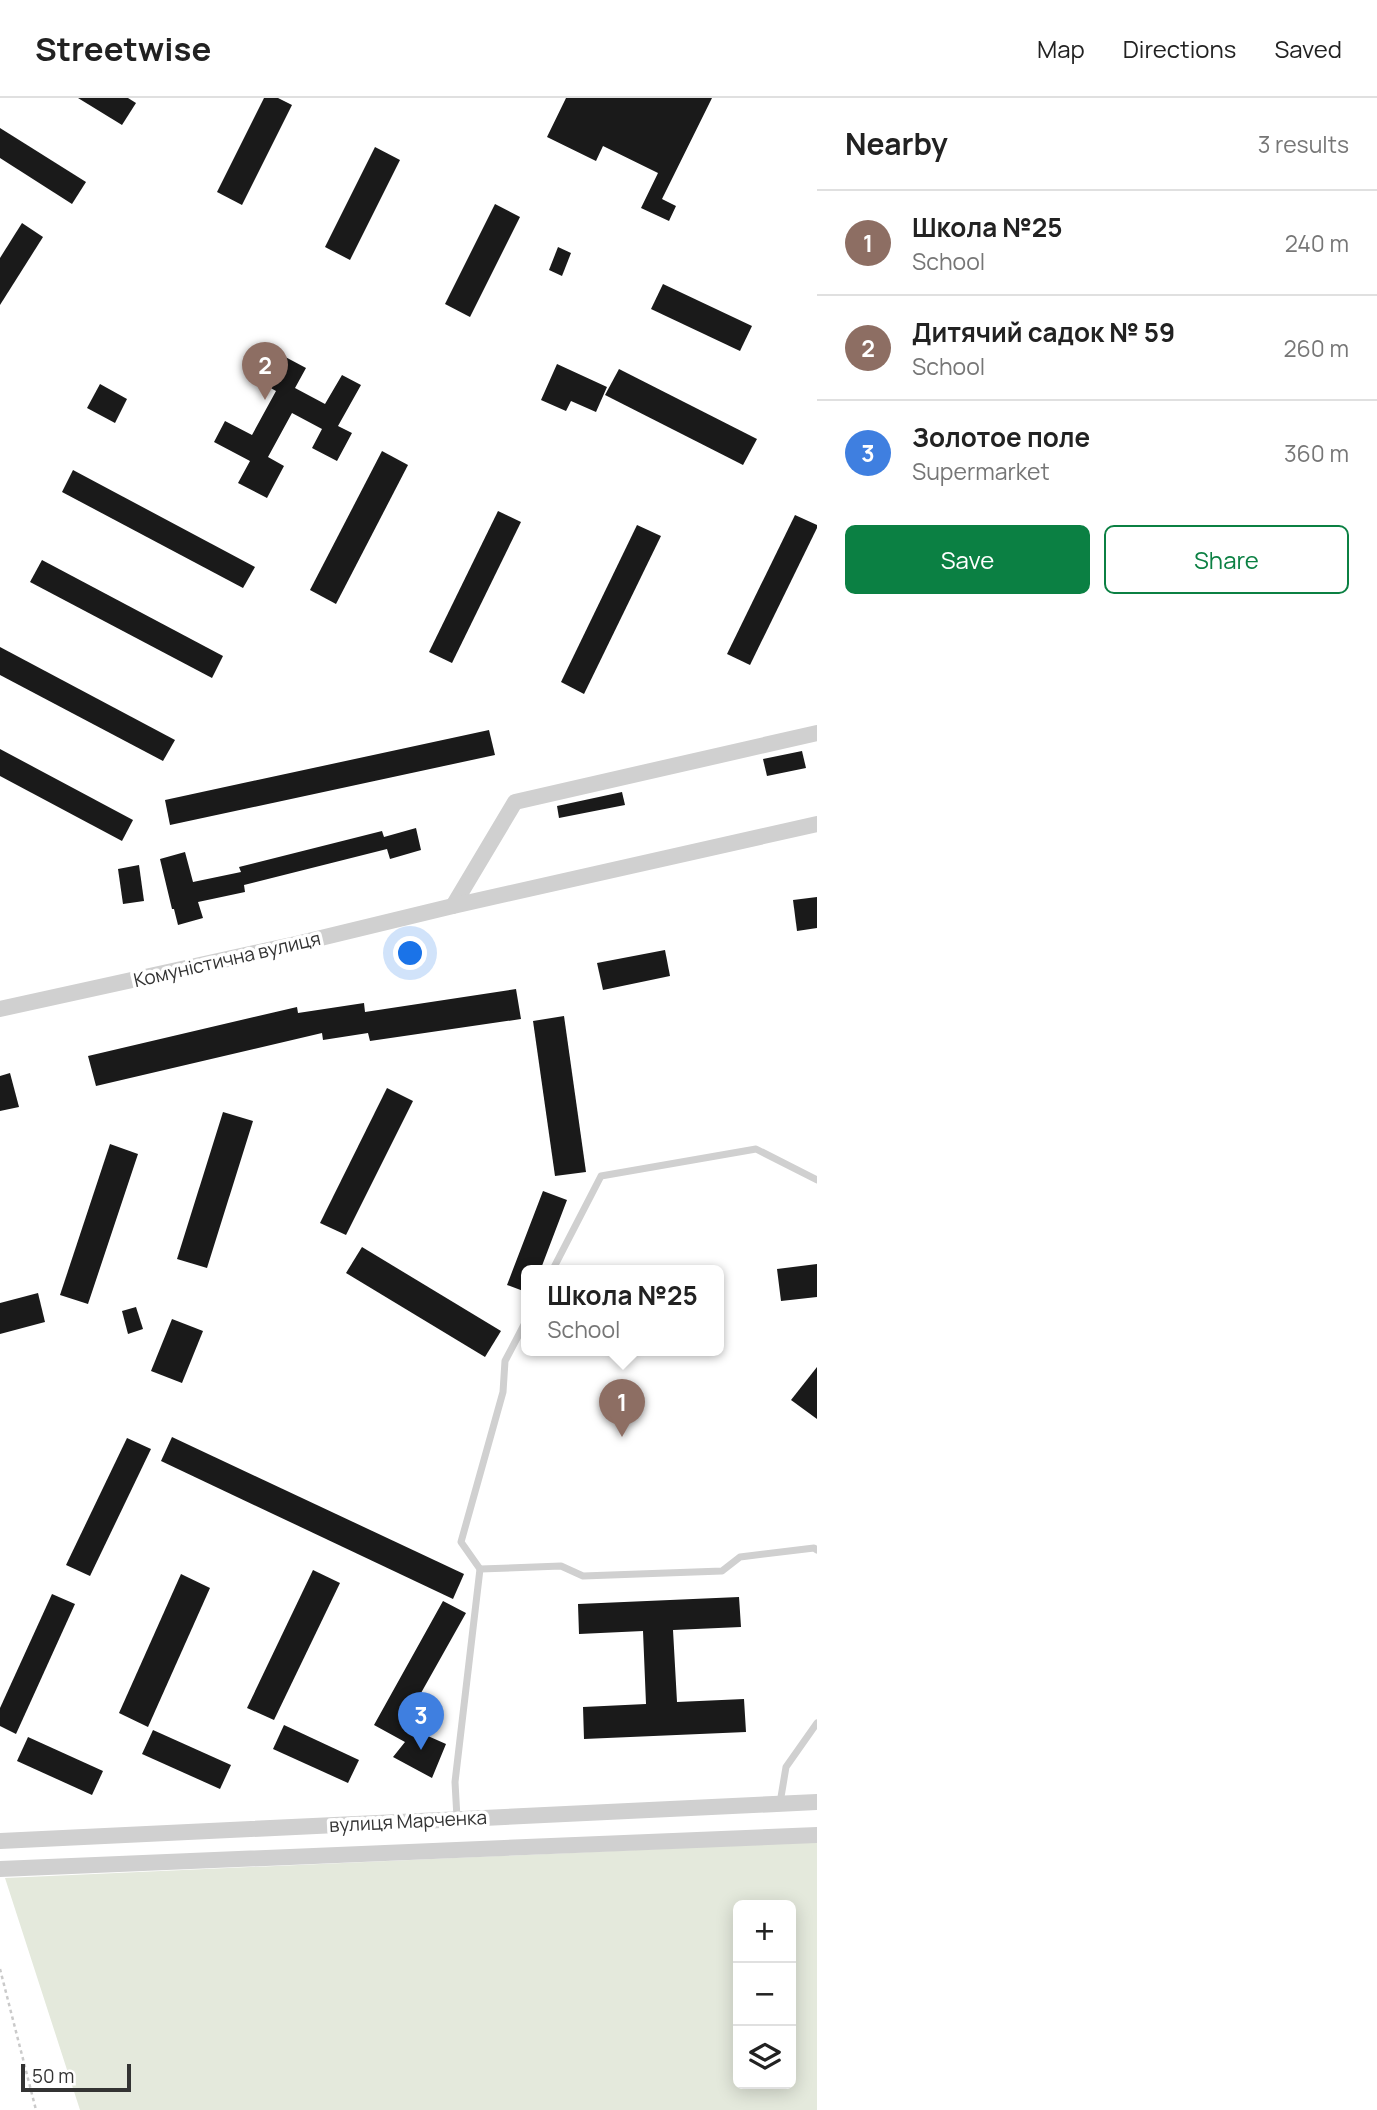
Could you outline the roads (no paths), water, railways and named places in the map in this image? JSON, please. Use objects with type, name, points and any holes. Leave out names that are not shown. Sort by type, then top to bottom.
[{"type":"street","points":[[453,906],[515,802],[817,733]]},
{"type":"street","name":"Комуністична вулиця","points":[[0,1009],[817,824]]},
{"type":"street","name":"вулиця Марченка","points":[[0,1841],[817,1802]]},
{"type":"street","name":"вулиця Марченка","points":[[0,1869],[817,1835]]},
{"type":"lane","points":[[555,1265],[601,1176],[756,1149],[817,1180]]},
{"type":"lane","points":[[457,1819],[455,1782],[480,1569],[461,1542],[503,1392],[505,1361],[521,1331]]},
{"type":"lane","points":[[480,1569],[561,1566],[583,1576],[722,1571],[740,1558],[814,1548],[817,1550]]},
{"type":"lane","points":[[780,1803],[786,1767],[817,1723]]},
{"type":"place","name":"Дитячий садок № 59","points":[[265,400]]},
{"type":"place","name":"Школа №25","points":[[622,1437]]},
{"type":"place","name":"Золотое поле","points":[[421,1750]]}]
